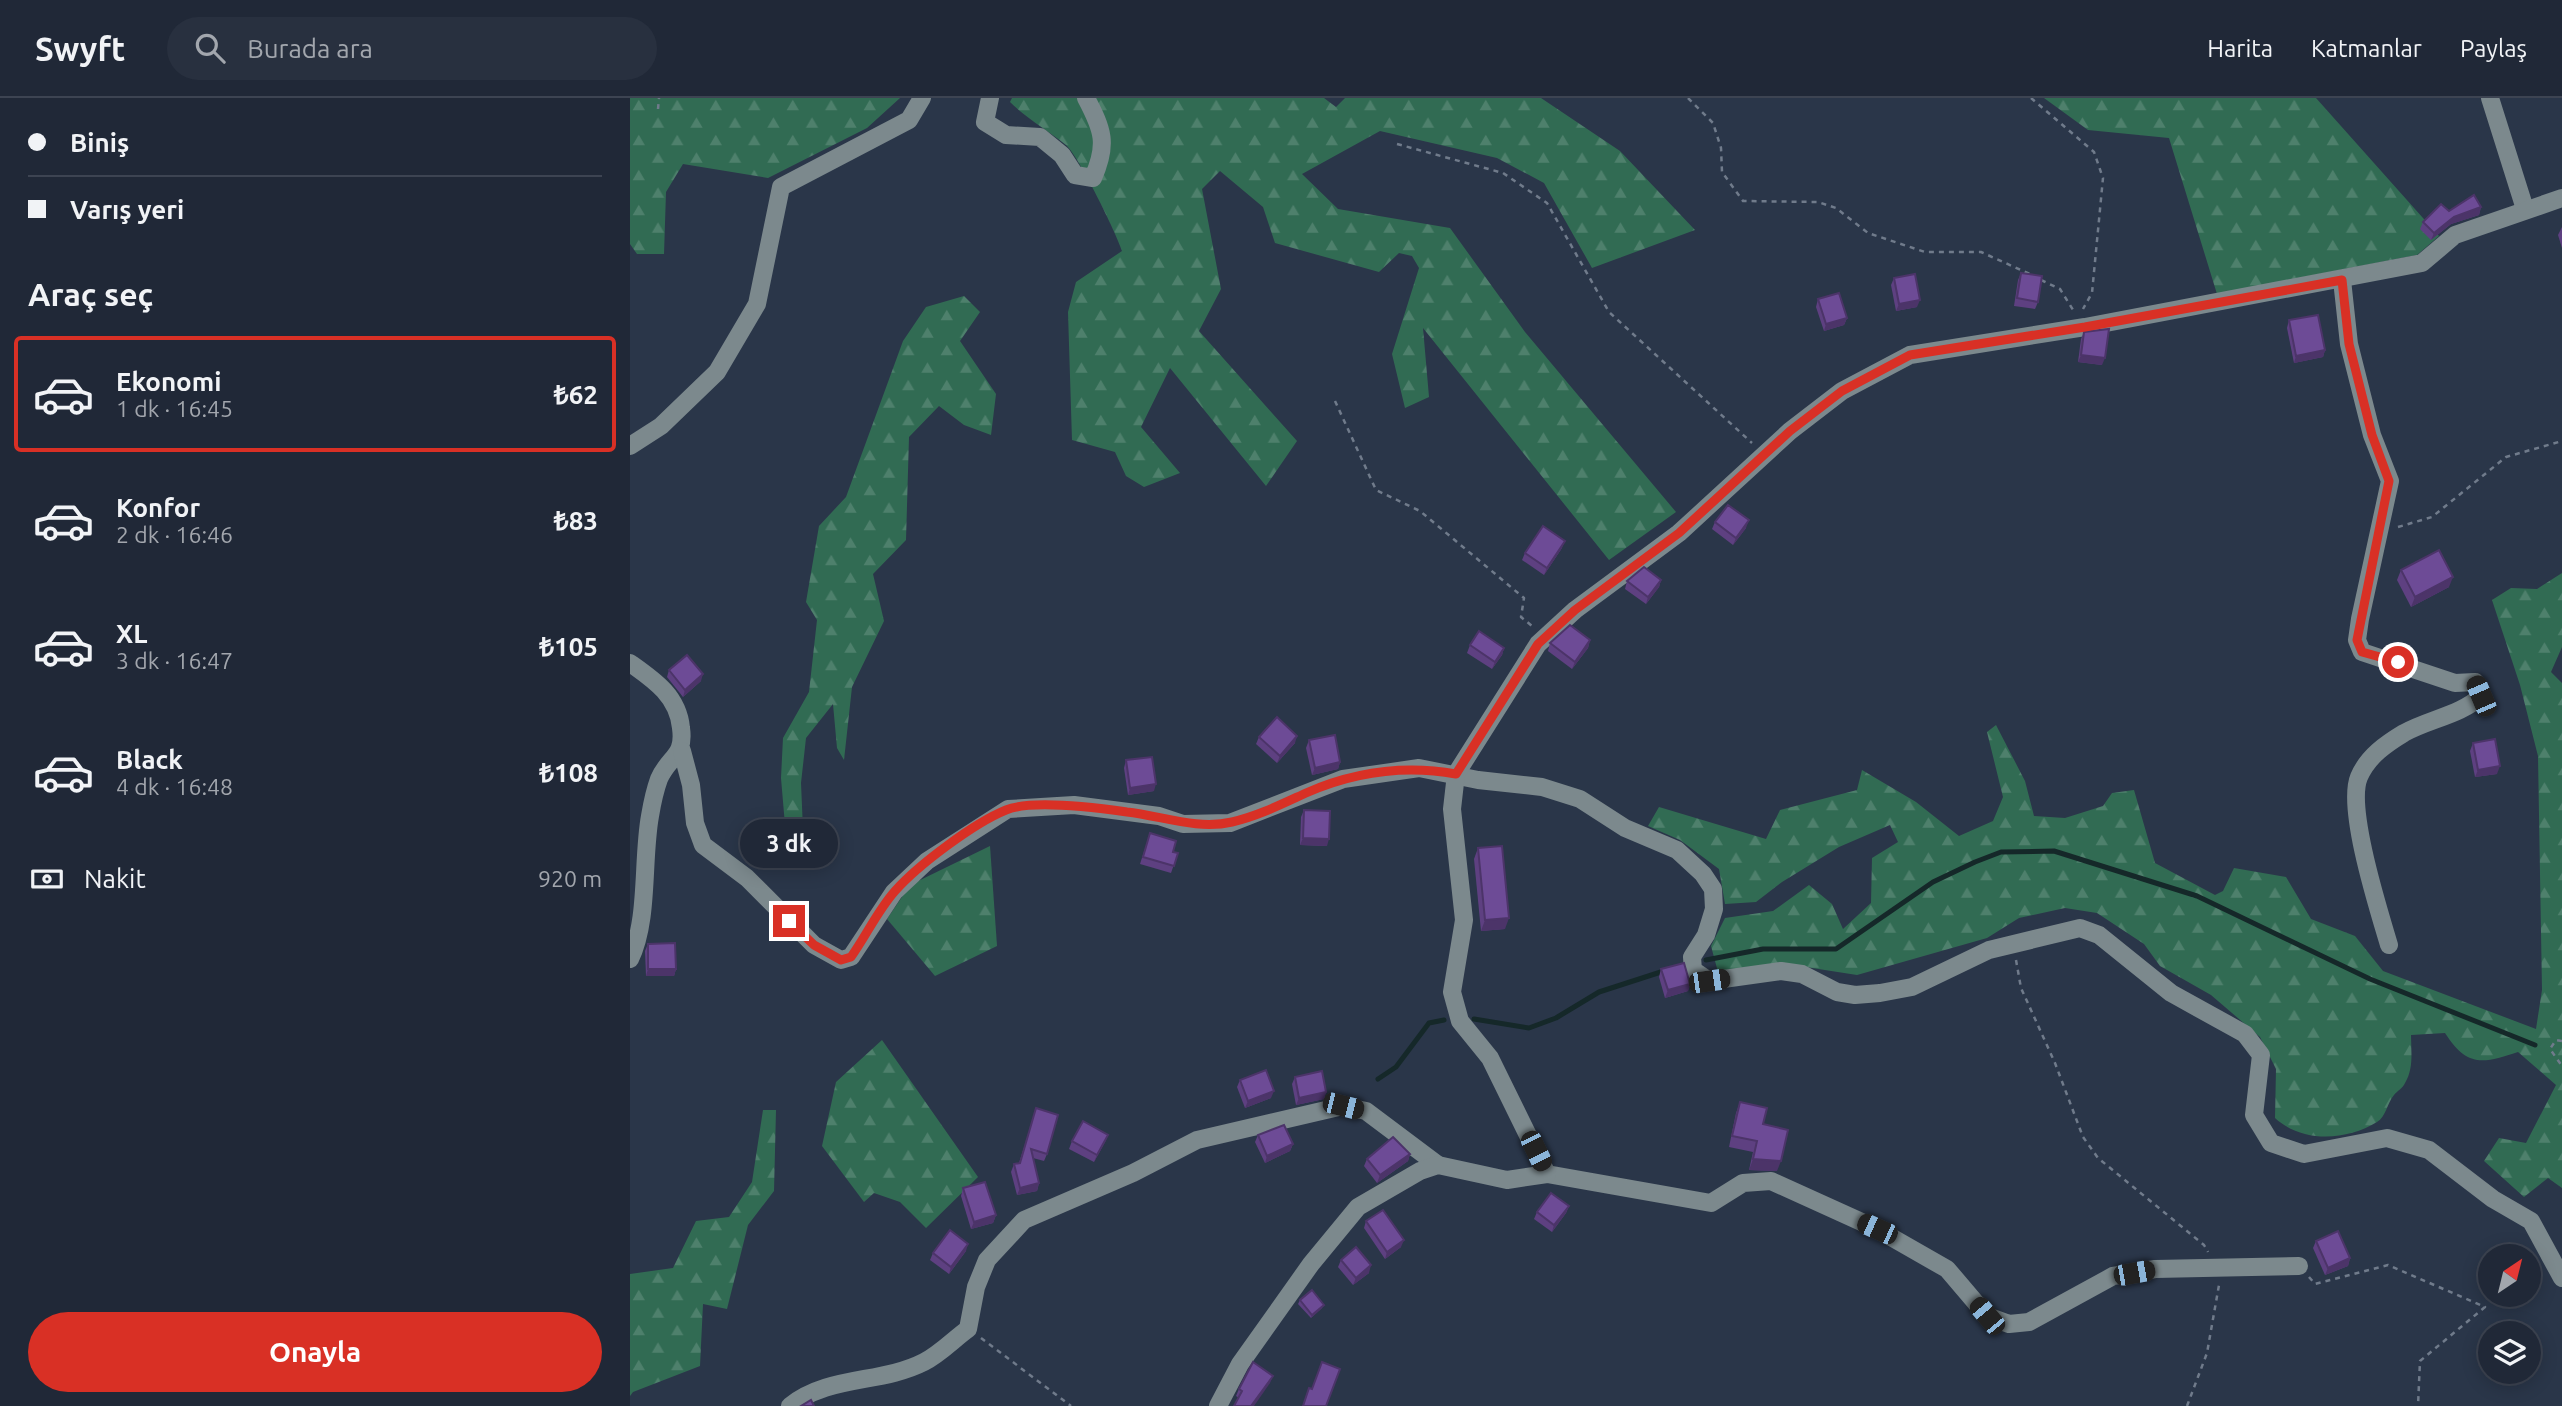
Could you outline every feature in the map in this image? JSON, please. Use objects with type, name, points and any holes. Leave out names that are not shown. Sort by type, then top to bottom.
[{"type":"street","points":[[630,446],[662,426],[717,372],[757,304],[780,187],[909,120],[922,98]]},
{"type":"street","points":[[990,98],[985,122],[1006,135],[1040,137],[1062,155],[1075,175],[1093,178],[1102,158],[1102,127],[1086,98]]},
{"type":"street","points":[[2490,98],[2525,209]]},
{"type":"street","points":[[1548,1174],[1490,1058],[1460,1021],[1452,992],[1464,920],[1452,809],[1456,774],[1538,644],[1575,610],[1679,533],[1765,455],[1842,391],[1910,355],[2085,327],[2422,263],[2455,235],[2562,198]]},
{"type":"street","points":[[2342,280],[2349,344],[2372,435],[2389,481],[2357,640],[2362,652],[2455,683],[2475,682],[2481,696],[2470,706],[2425,721],[2380,747],[2358,778],[2357,807],[2369,875],[2389,945]]},
{"type":"street","points":[[630,663],[660,685],[676,706],[681,727],[682,751],[691,785],[695,823],[703,845],[747,878],[814,945],[841,960],[851,957],[894,892],[927,861],[1008,809],[1074,805],[1158,816],[1183,824],[1230,823],[1262,813],[1343,779],[1419,768],[1542,787],[1580,799],[1625,828],[1677,850],[1703,874],[1713,889],[1714,909],[1706,935],[1692,957],[1693,970],[1709,981],[1781,971],[1802,974],[1837,992],[1855,995],[1880,993],[1912,987],[1989,950],[2014,943],[2080,929],[2099,935],[2171,993],[2245,1034],[2261,1055],[2254,1115],[2271,1143],[2304,1154],[2387,1138],[2428,1150],[2493,1199],[2531,1221],[2562,1278]]},
{"type":"street","points":[[630,959],[640,918],[643,860],[650,815],[660,778],[682,751]]},
{"type":"street","points":[[790,1406],[820,1388],[925,1362],[968,1329],[976,1287],[987,1260],[1024,1220],[1133,1173],[1197,1140],[1343,1106],[1366,1111],[1438,1165],[1507,1180],[1548,1174],[1711,1203],[1743,1183],[1771,1181],[1877,1229],[1947,1269],[1987,1316],[2009,1324],[2029,1322],[2113,1276],[2155,1269],[2299,1266]]},
{"type":"street","points":[[1218,1406],[1240,1364],[1311,1264],[1358,1207],[1420,1171],[1438,1165]]},
{"type":"path","points":[[658,110],[659,98]]},
{"type":"path","points":[[1688,98],[1713,123],[1721,148],[1722,172],[1743,201],[1818,202],[1836,208],[1868,233],[1925,252],[1981,252],[2060,289],[2079,318],[2092,293],[2103,178],[2094,152],[2031,98]]},
{"type":"path","points":[[1397,144],[1503,173],[1547,203],[1609,312],[1765,455]]},
{"type":"path","points":[[1335,401],[1376,490],[1420,511],[1524,598],[1521,617],[1534,627],[1552,631]]},
{"type":"path","points":[[2378,533],[2432,517],[2506,457],[2562,441]]},
{"type":"path","points":[[2014,943],[2021,988],[2055,1063],[2082,1138],[2098,1158],[2204,1245],[2217,1269],[2220,1290],[2207,1353],[2187,1406]]},
{"type":"path","points":[[2562,1041],[2556,1040],[2550,1049],[2562,1066]]},
{"type":"path","points":[[2299,1266],[2315,1284],[2388,1265],[2485,1307],[2433,1354],[2420,1361],[2418,1406]]},
{"type":"path","points":[[968,1329],[1071,1406]]},
{"type":"green space","points":[[630,98],[900,98],[867,128],[768,178],[683,164],[666,192],[664,254],[637,254],[630,244]]},
{"type":"green space","points":[[1012,98],[1324,98],[1336,107],[1345,98],[1541,98],[1620,151],[1695,230],[1592,268],[1544,183],[1497,158],[1380,131],[1302,174],[1338,209],[1450,228],[1525,332],[1676,512],[1609,560],[1423,328],[1429,397],[1405,408],[1392,354],[1419,268],[1412,256],[1399,253],[1379,272],[1275,243],[1263,207],[1220,171],[1202,189],[1221,289],[1199,331],[1297,441],[1266,486],[1170,368],[1141,427],[1180,473],[1144,487],[1126,476],[1115,452],[1072,440],[1068,312],[1076,282],[1122,251],[1097,195],[1072,152],[1010,102]]},
{"type":"green space","points":[[2044,98],[2316,98],[2439,236],[2417,255],[2217,294],[2169,138],[2088,130]]},
{"type":"green space","points":[[964,296],[980,312],[960,341],[996,394],[991,435],[964,425],[939,406],[909,437],[906,540],[873,574],[884,621],[852,687],[844,760],[837,748],[833,704],[806,738],[801,783],[803,830],[785,825],[781,778],[783,738],[809,692],[817,620],[806,602],[819,526],[846,497],[903,341],[926,307]]},
{"type":"green space","points":[[2562,573],[2562,647],[2551,672],[2562,683],[2562,1188],[2548,1178],[2524,1197],[2484,1161],[2499,1138],[2526,1143],[2556,1085],[2518,1052],[2494,1059],[2476,1060],[2461,1052],[2445,1033],[2411,1035],[2408,1077],[2380,1120],[2352,1133],[2338,1136],[2298,1132],[2275,1118],[2276,1069],[2260,1037],[2211,995],[2160,966],[2144,944],[2097,913],[2065,908],[2019,918],[1987,938],[1857,975],[1780,963],[1718,972],[1711,946],[1725,918],[1773,911],[1809,885],[1832,904],[1843,929],[1871,903],[1872,858],[1898,842],[1890,825],[1839,847],[1782,882],[1756,902],[1725,904],[1719,869],[1680,840],[1648,826],[1659,807],[1766,839],[1780,810],[1857,790],[1862,770],[1916,802],[1959,836],[1993,821],[2003,797],[1987,732],[1996,725],[2025,781],[2034,816],[2065,818],[2103,806],[2112,793],[2134,790],[2155,863],[2215,895],[2223,891],[2234,868],[2286,877],[2311,919],[2355,936],[2383,971],[2536,1029],[2542,990],[2538,756],[2520,685],[2492,600],[2511,588],[2537,589]]},
{"type":"green space","points":[[990,846],[997,946],[935,976],[887,919],[910,885]]},
{"type":"green space","points":[[882,1040],[978,1177],[926,1228],[900,1202],[874,1193],[864,1202],[822,1146],[836,1082]]},
{"type":"green space","points":[[763,1110],[776,1110],[774,1191],[748,1225],[727,1309],[703,1304],[700,1366],[633,1392],[630,1396],[630,1274],[673,1268],[696,1221],[729,1217],[752,1182]]},
{"type":"building","points":[[2474,195],[2481,207],[2454,217],[2434,233],[2423,222],[2441,204],[2449,211]]},
{"type":"building","points":[[2021,273],[2042,276],[2038,302],[2017,298]]},
{"type":"building","points":[[1915,274],[1920,300],[1899,304],[1894,278]]},
{"type":"building","points":[[1839,293],[1847,318],[1826,324],[1818,299]]},
{"type":"building","points":[[2318,315],[2325,350],[2296,356],[2289,320]]},
{"type":"building","points":[[2109,329],[2105,358],[2081,355],[2084,332]]},
{"type":"building","points":[[1728,505],[1749,520],[1736,538],[1715,522]]},
{"type":"building","points":[[1543,526],[1565,541],[1547,568],[1525,553]]},
{"type":"building","points":[[2439,550],[2453,577],[2415,597],[2401,570]]},
{"type":"building","points":[[1644,567],[1661,580],[1648,597],[1627,581]]},
{"type":"building","points":[[1570,625],[1590,640],[1575,662],[1550,643]]},
{"type":"building","points":[[1479,631],[1504,648],[1495,662],[1470,645]]},
{"type":"building","points":[[687,655],[703,674],[685,690],[669,670]]},
{"type":"building","points":[[1277,717],[1297,736],[1280,756],[1259,737]]},
{"type":"building","points":[[1335,735],[1340,762],[1315,768],[1309,740]]},
{"type":"building","points":[[2495,739],[2500,766],[2478,770],[2473,743]]},
{"type":"building","points":[[1152,757],[1156,784],[1130,788],[1126,760]]},
{"type":"building","points":[[1304,810],[1330,811],[1329,839],[1303,838]]},
{"type":"building","points":[[1150,833],[1176,841],[1173,852],[1178,853],[1174,866],[1143,857]]},
{"type":"building","points":[[1502,846],[1509,918],[1485,920],[1478,848]]},
{"type":"building","points":[[675,943],[676,969],[648,969],[648,944]]},
{"type":"building","points":[[1684,963],[1690,984],[1668,990],[1661,969]]},
{"type":"building","points":[[1266,1070],[1274,1091],[1248,1101],[1240,1080]]},
{"type":"building","points":[[1322,1071],[1326,1092],[1299,1098],[1295,1077]]},
{"type":"building","points":[[1740,1102],[1767,1108],[1763,1124],[1788,1130],[1781,1161],[1753,1159],[1757,1141],[1732,1136]]},
{"type":"building","points":[[1036,1108],[1058,1115],[1047,1154],[1031,1149],[1039,1183],[1020,1188],[1014,1164],[1020,1163]]},
{"type":"building","points":[[1083,1121],[1108,1135],[1097,1155],[1072,1141]]},
{"type":"building","points":[[1284,1125],[1293,1144],[1267,1156],[1258,1135]]},
{"type":"building","points":[[1393,1137],[1410,1154],[1380,1175],[1367,1159]]},
{"type":"building","points":[[985,1182],[996,1215],[974,1222],[963,1188]]},
{"type":"building","points":[[1551,1193],[1569,1206],[1554,1225],[1537,1212]]},
{"type":"building","points":[[1383,1210],[1404,1240],[1387,1252],[1366,1221]]},
{"type":"building","points":[[950,1230],[968,1244],[951,1267],[933,1253]]},
{"type":"building","points":[[2338,1231],[2350,1258],[2328,1268],[2316,1241]]},
{"type":"building","points":[[1356,1247],[1371,1265],[1356,1278],[1341,1260]]},
{"type":"building","points":[[1312,1290],[1324,1305],[1312,1315],[1300,1300]]},
{"type":"building","points":[[1253,1362],[1273,1376],[1251,1406],[1234,1406],[1242,1391],[1239,1389]]},
{"type":"building","points":[[1322,1362],[1340,1369],[1326,1406],[1303,1406],[1309,1388],[1312,1389]]},
{"type":"building","points":[[811,1400],[814,1406],[801,1406]]},
{"type":"waterway","points":[[1706,960],[1763,949],[1836,949],[1933,882],[1975,862],[2001,852],[2054,851],[2197,896],[2370,979],[2535,1045]]},
{"type":"waterway","points":[[1474,1019],[1529,1028],[1556,1018],[1599,992],[1667,970]]},
{"type":"waterway","points":[[1378,1079],[1396,1067],[1429,1023],[1444,1020]]},
{"type":"route","points":[[789,921],[825,953],[841,960],[851,957],[894,892],[927,861],[1008,809],[1074,805],[1158,816],[1183,824],[1230,823],[1262,813],[1343,779],[1419,768],[1456,774],[1538,644],[1575,610],[1679,533],[1790,431],[1842,391],[1910,355],[2085,327],[2342,280],[2349,344],[2372,435],[2389,481],[2357,640],[2362,652],[2398,662]]}]
